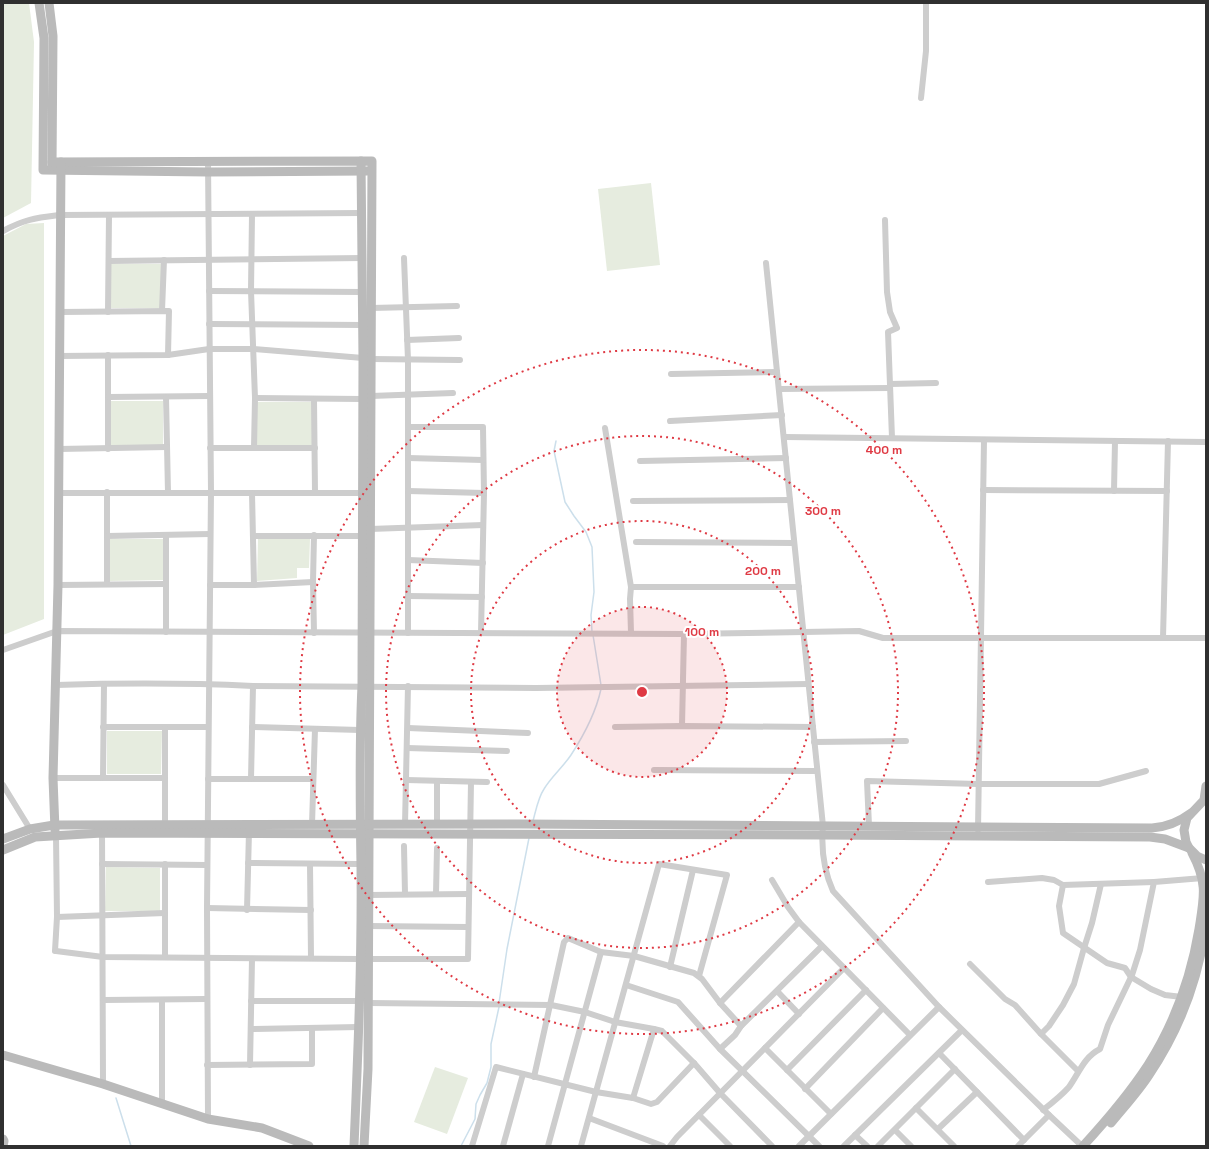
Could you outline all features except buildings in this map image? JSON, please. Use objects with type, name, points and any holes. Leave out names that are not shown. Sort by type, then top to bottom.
[{"type":"street","points":[[39,3],[44,32],[43,170],[56,166],[208,161],[372,161],[371,308],[367,358],[370,529],[365,686],[368,813],[364,829],[361,864],[364,1002],[368,1069],[364,1146]]},
{"type":"street","points":[[49,3],[54,36],[56,166],[60,215],[58,585],[53,778],[54,825],[56,835],[57,917],[55,951],[103,957],[165,956],[252,959],[468,959],[471,782]]},
{"type":"street","points":[[921,98],[926,51],[926,3]]},
{"type":"street","points":[[208,161],[210,396],[210,585],[207,829],[208,1119]]},
{"type":"street","points":[[362,161],[363,325],[367,358]]},
{"type":"street","points":[[56,166],[208,172],[372,171]]},
{"type":"street","points":[[252,214],[251,291],[255,398],[254,448]]},
{"type":"street","points":[[3,231],[20,222],[30,219],[60,215],[362,214]]},
{"type":"street","points":[[108,312],[109,215]]},
{"type":"street","points":[[885,220],[887,292],[890,312],[897,328],[888,332],[892,438]]},
{"type":"street","points":[[109,261],[363,258]]},
{"type":"street","points":[[404,258],[408,360],[408,633]]},
{"type":"street","points":[[162,311],[164,260]]},
{"type":"street","points":[[766,263],[813,727],[825,871],[833,892],[962,1030],[1043,1110],[1083,1146],[1102,1125],[1159,1053],[1197,958],[1206,924]]},
{"type":"street","points":[[209,291],[363,292]]},
{"type":"street","points":[[371,308],[457,306]]},
{"type":"street","points":[[60,312],[169,311],[168,355]]},
{"type":"street","points":[[209,324],[363,325]]},
{"type":"street","points":[[407,340],[459,338]]},
{"type":"street","points":[[59,356],[168,355],[209,349],[253,349],[367,358],[460,360]]},
{"type":"street","points":[[108,355],[108,449]]},
{"type":"street","points":[[671,374],[777,372]]},
{"type":"street","points":[[779,389],[890,386],[936,383]]},
{"type":"street","points":[[255,398],[367,398],[408,394],[453,393]]},
{"type":"street","points":[[108,397],[210,396]]},
{"type":"street","points":[[166,397],[168,493]]},
{"type":"street","points":[[366,632],[362,536],[362,492],[367,398]]},
{"type":"street","points":[[314,399],[315,492]]},
{"type":"street","points":[[670,421],[782,415]]},
{"type":"street","points":[[408,427],[483,427],[484,493],[481,633]]},
{"type":"street","points":[[605,428],[631,587],[631,633]]},
{"type":"street","points":[[784,437],[1206,442]]},
{"type":"street","points":[[978,831],[984,440]]},
{"type":"street","points":[[1114,491],[1115,441]]},
{"type":"street","points":[[1163,638],[1168,441]]},
{"type":"street","points":[[59,449],[167,447]]},
{"type":"street","points":[[210,448],[315,448]]},
{"type":"street","points":[[408,458],[483,460]]},
{"type":"street","points":[[640,461],[786,458]]},
{"type":"street","points":[[983,490],[1167,491]]},
{"type":"street","points":[[408,491],[484,493]]},
{"type":"street","points":[[107,492],[107,584]]},
{"type":"street","points":[[58,493],[362,492]]},
{"type":"street","points":[[252,493],[254,585]]},
{"type":"street","points":[[633,501],[790,500]]},
{"type":"street","points":[[370,529],[483,525]]},
{"type":"street","points":[[107,536],[210,534]]},
{"type":"street","points":[[166,535],[166,632]]},
{"type":"street","points":[[253,536],[362,536]]},
{"type":"street","points":[[314,536],[314,633]]},
{"type":"street","points":[[636,542],[794,543]]},
{"type":"street","points":[[408,560],[482,563]]},
{"type":"street","points":[[210,585],[254,585],[313,582]]},
{"type":"street","points":[[58,585],[166,584]]},
{"type":"street","points":[[631,587],[799,587]]},
{"type":"street","points":[[408,596],[482,597]]},
{"type":"street","points":[[3,650],[57,631],[684,634],[860,631],[883,638],[1206,638]]},
{"type":"street","points":[[682,726],[684,634]]},
{"type":"street","points":[[102,778],[104,684]]},
{"type":"street","points":[[56,685],[209,684],[253,686],[536,688],[808,684]]},
{"type":"street","points":[[251,779],[253,686]]},
{"type":"street","points":[[364,959],[368,926],[368,895],[360,730],[365,686]]},
{"type":"street","points":[[405,825],[408,686]]},
{"type":"street","points":[[252,727],[360,730]]},
{"type":"street","points":[[615,727],[813,727]]},
{"type":"street","points":[[103,728],[208,728]]},
{"type":"street","points":[[165,728],[165,825]]},
{"type":"street","points":[[408,728],[528,733]]},
{"type":"street","points":[[312,825],[315,729]]},
{"type":"street","points":[[814,742],[906,741]]},
{"type":"street","points":[[407,748],[506,751]]},
{"type":"street","points":[[654,770],[817,771]]},
{"type":"street","points":[[869,826],[867,781],[978,784],[1099,784],[1146,770]]},
{"type":"street","points":[[53,778],[165,778]]},
{"type":"street","points":[[208,779],[313,779]]},
{"type":"street","points":[[406,780],[487,782]]},
{"type":"street","points":[[437,781],[437,825]]},
{"type":"street","points":[[3,785],[30,829]]},
{"type":"street","points":[[1090,1146],[1132,1098],[1183,1011],[1197,972],[1204,888],[1199,865],[1184,836],[1184,830],[1187,818],[1204,800],[1206,786]]},
{"type":"street","points":[[3,839],[30,829],[54,825],[102,829],[249,830],[470,829],[521,824],[822,830],[978,831],[1152,828],[1170,825],[1206,804]]},
{"type":"street","points":[[3,850],[35,837],[102,829],[165,825],[207,829]]},
{"type":"street","points":[[249,830],[312,825],[364,829],[405,825],[437,825],[518,834],[541,834],[822,830],[869,826],[1150,837],[1165,839],[1190,850],[1197,856],[1206,860]]},
{"type":"street","points":[[102,829],[103,1084]]},
{"type":"street","points":[[247,910],[249,830]]},
{"type":"street","points":[[404,846],[405,894]]},
{"type":"street","points":[[436,848],[436,894]]},
{"type":"street","points":[[248,863],[361,864]]},
{"type":"street","points":[[102,864],[207,865]]},
{"type":"street","points":[[165,864],[165,956]]},
{"type":"street","points":[[310,864],[311,958]]},
{"type":"street","points":[[581,1146],[659,864],[727,875],[699,976]]},
{"type":"street","points":[[670,967],[693,870]]},
{"type":"street","points":[[988,882],[1042,878],[1054,880],[1063,885],[1154,882],[1203,878]]},
{"type":"street","points":[[772,880],[799,922],[910,1035]]},
{"type":"street","points":[[1043,1110],[1068,1088],[1092,1052],[1100,1048],[1108,1025],[1131,977],[1140,950],[1154,882]]},
{"type":"street","points":[[1041,1034],[1049,1026],[1063,1005],[1074,984],[1092,923],[1101,884]]},
{"type":"street","points":[[1063,885],[1059,906],[1063,933],[1107,963],[1124,968],[1131,977],[1151,989],[1165,995],[1182,997]]},
{"type":"street","points":[[368,895],[469,894]]},
{"type":"street","points":[[207,908],[247,910],[310,910]]},
{"type":"street","points":[[57,917],[165,913]]},
{"type":"street","points":[[720,1003],[799,922]]},
{"type":"street","points":[[368,926],[468,927]]},
{"type":"street","points":[[534,1077],[566,939],[570,938],[601,952],[634,956],[694,973],[699,976],[720,1003],[741,1026]]},
{"type":"street","points":[[720,1049],[735,1035],[741,1026],[822,946]]},
{"type":"street","points":[[548,1146],[601,952]]},
{"type":"street","points":[[250,1065],[252,959]]},
{"type":"street","points":[[970,964],[1005,999],[1015,1005],[1041,1034],[1078,1071]]},
{"type":"street","points":[[670,1146],[742,1070],[844,968]]},
{"type":"street","points":[[626,986],[678,1002],[720,1049],[819,1146]]},
{"type":"street","points":[[787,1070],[866,990]]},
{"type":"street","points":[[777,991],[799,1014]]},
{"type":"street","points":[[103,1000],[207,1000]]},
{"type":"street","points":[[162,1000],[162,1104]]},
{"type":"street","points":[[251,1001],[551,1005],[585,1012],[615,1022],[662,1031],[772,1146]]},
{"type":"street","points":[[354,1146],[359,1027],[364,1002]]},
{"type":"street","points":[[799,1146],[939,1006]]},
{"type":"street","points":[[805,1088],[883,1008]]},
{"type":"street","points":[[251,1029],[359,1027]]},
{"type":"street","points":[[207,1065],[312,1064],[312,1028]]},
{"type":"street","points":[[633,1098],[654,1029]]},
{"type":"street","points":[[844,1146],[962,1030]]},
{"type":"street","points":[[765,1048],[831,1114]]},
{"type":"street","points":[[939,1052],[1024,1140]]},
{"type":"street","points":[[3,1055],[103,1084],[208,1119],[262,1128],[309,1146]]},
{"type":"street","points":[[472,1146],[496,1067],[596,1092],[633,1098],[651,1104],[654,1103],[694,1063]]},
{"type":"street","points":[[357,1069],[368,1069]]},
{"type":"street","points":[[878,1146],[955,1069]]},
{"type":"street","points":[[503,1146],[523,1074]]},
{"type":"street","points":[[938,1129],[977,1092]]},
{"type":"street","points":[[916,1108],[954,1146]]},
{"type":"street","points":[[699,1114],[730,1146]]},
{"type":"street","points":[[1018,1146],[1049,1115]]},
{"type":"street","points":[[589,1118],[663,1146]]},
{"type":"street","points":[[895,1130],[911,1146]]},
{"type":"street","points":[[855,1134],[867,1146]]},
{"type":"street","points":[[3,1139],[3,1146]]},
{"type":"shaded area","points":[[3,3],[29,3],[34,42],[31,203],[3,218]]},
{"type":"shaded area","points":[[651,183],[660,265],[607,271],[598,189]]},
{"type":"shaded area","points":[[44,223],[44,619],[3,635],[3,236],[26,224]]},
{"type":"shaded area","points":[[111,264],[161,264],[161,308],[110,308]]},
{"type":"shaded area","points":[[111,401],[163,401],[163,445],[111,445]]},
{"type":"shaded area","points":[[257,402],[312,402],[312,445],[257,445]]},
{"type":"shaded area","points":[[110,539],[163,539],[163,580],[110,581]]},
{"type":"shaded area","points":[[258,539],[310,539],[309,568],[297,568],[297,578],[257,581]]},
{"type":"shaded area","points":[[107,731],[162,731],[161,774],[107,774]]},
{"type":"shaded area","points":[[106,867],[160,868],[160,911],[105,911]]},
{"type":"shaded area","points":[[435,1067],[468,1078],[447,1134],[414,1122]]},
{"type":"waterway","points":[[556,441],[554,451],[565,502],[586,532],[592,547],[594,592],[591,615],[592,632]]},
{"type":"waterway","points":[[593,635],[601,685]]},
{"type":"waterway","points":[[533,821],[537,804],[542,793],[550,780],[571,755],[589,723],[601,689]]},
{"type":"waterway","points":[[499,1003],[507,949],[529,838]]},
{"type":"waterway","points":[[461,1146],[475,1119],[476,1104],[487,1083],[491,1067],[491,1044],[499,1007]]},
{"type":"waterway","points":[[116,1098],[131,1146]]}]
